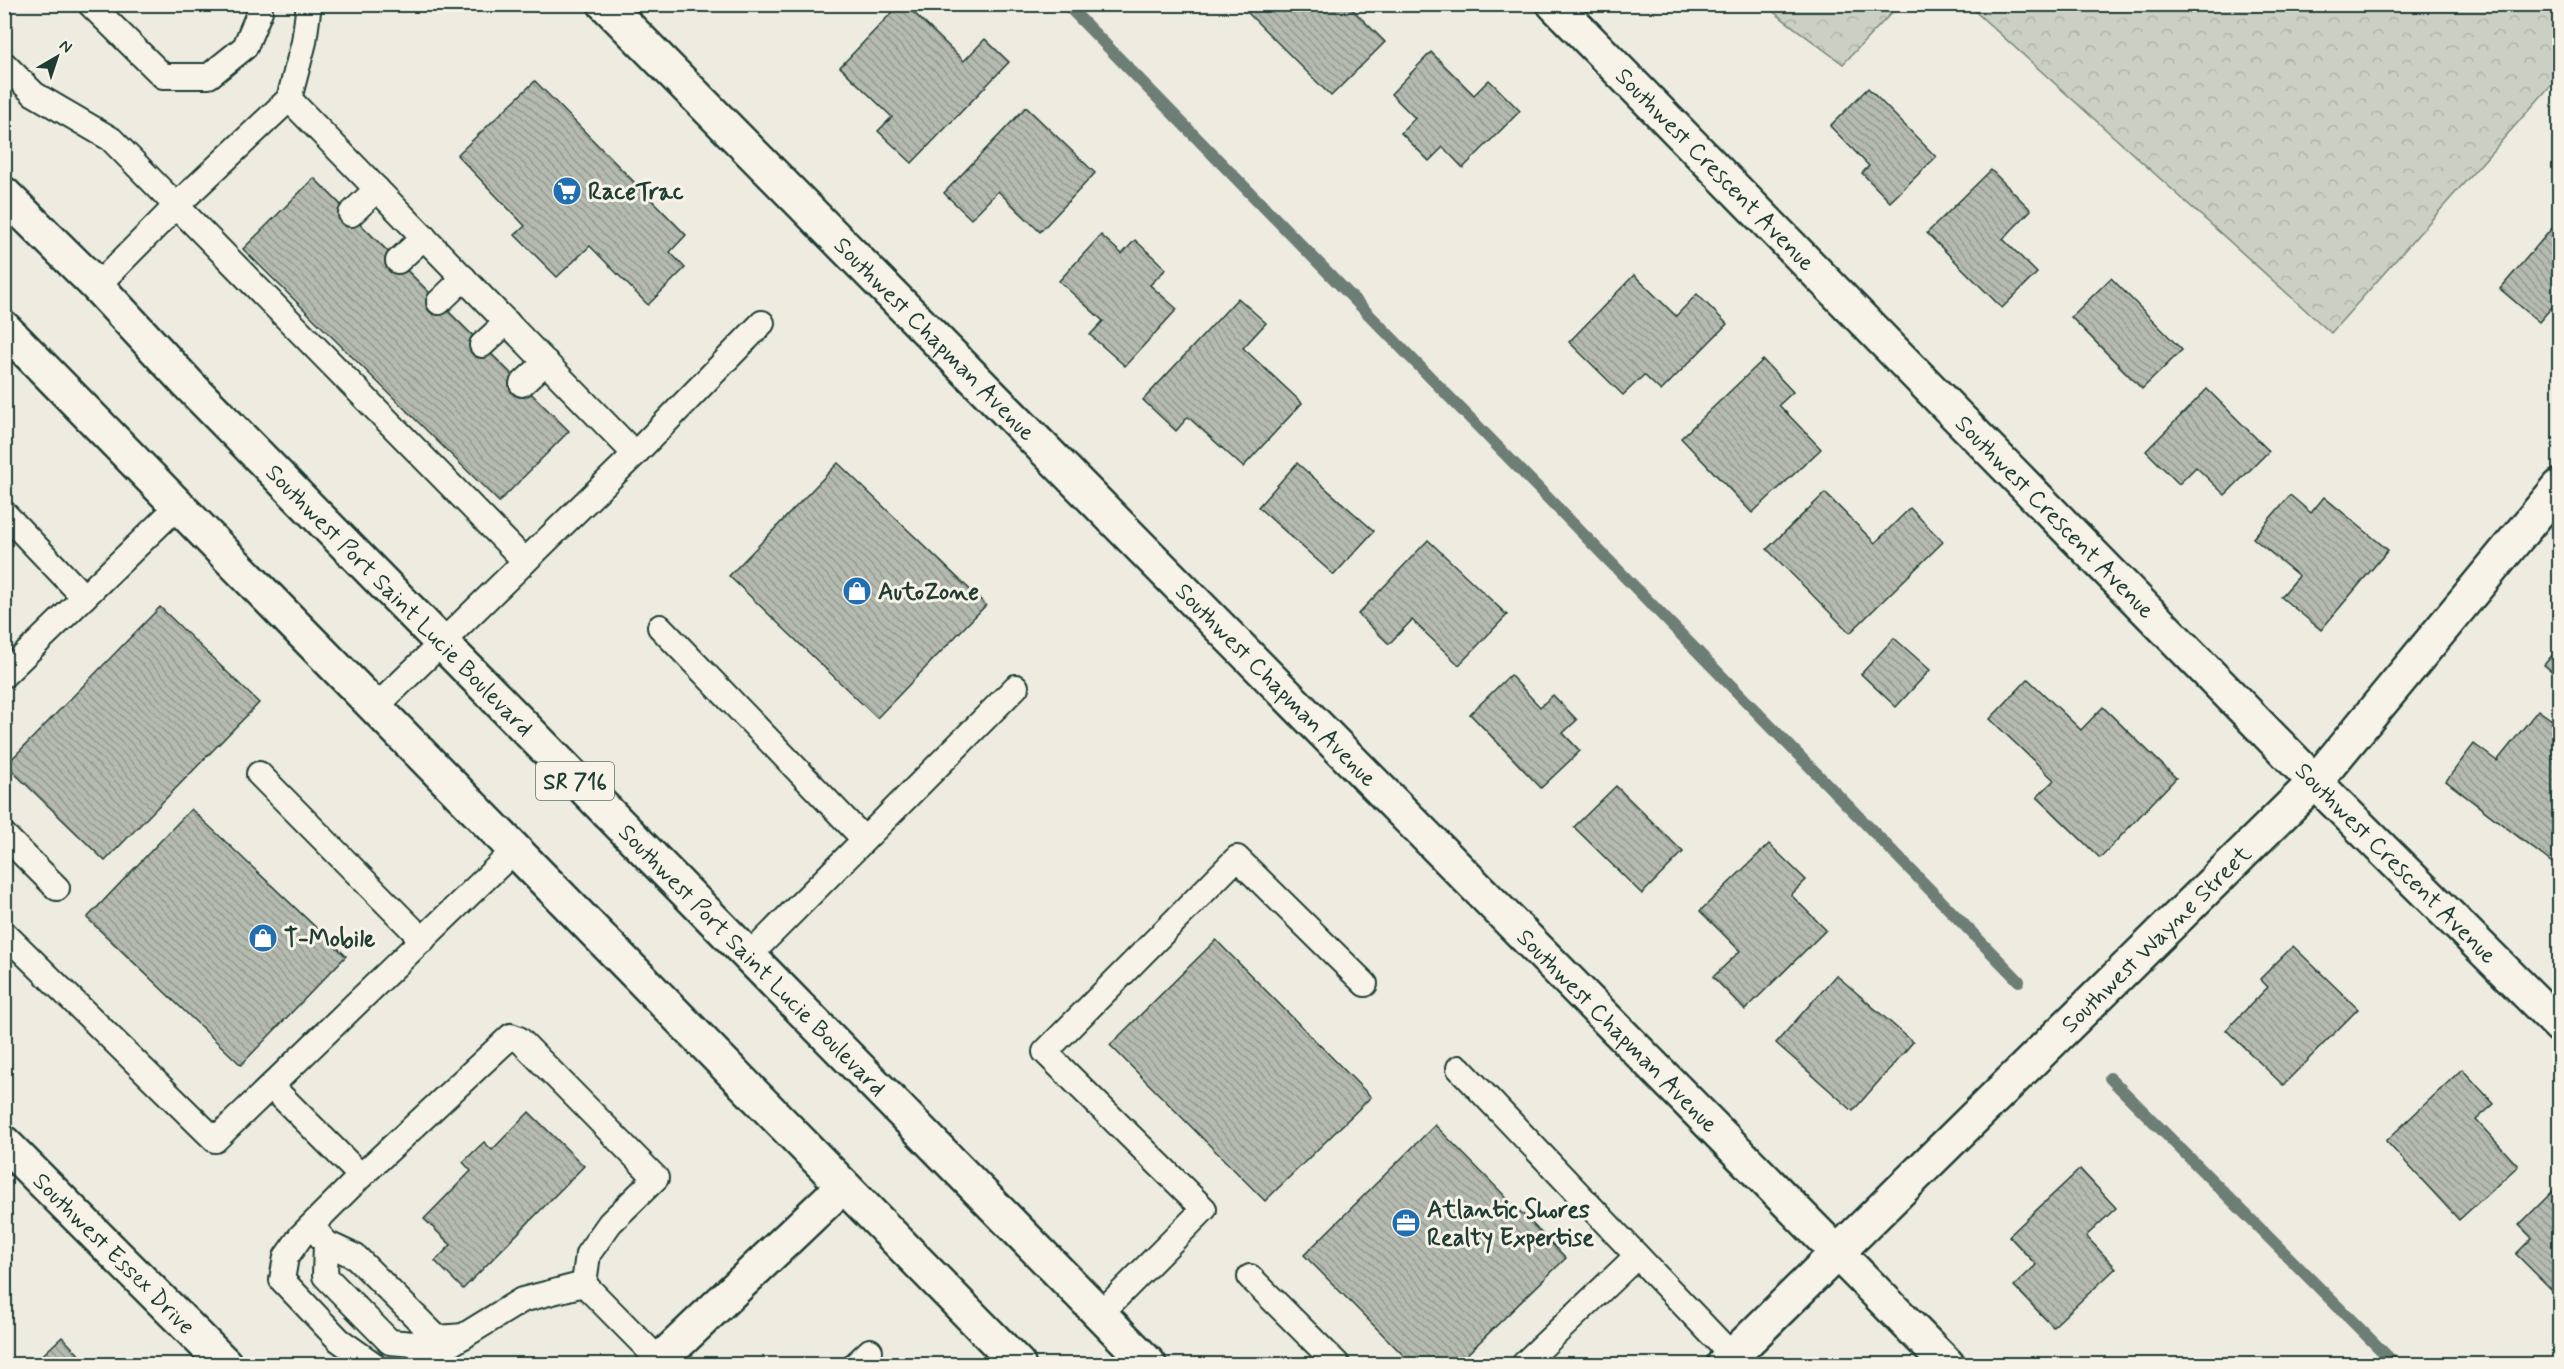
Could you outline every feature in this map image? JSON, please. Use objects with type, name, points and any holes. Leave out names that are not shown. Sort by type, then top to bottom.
[{"type":"street","name":"Southwest Chapman Avenue","points":[[605,4],[1947,1365]]},
{"type":"street","name":"Southwest Crescent Avenue","points":[[1554,4],[2315,782],[2559,1026]]},
{"type":"street","name":"Southwest Port Saint Lucie Boulevard","points":[[4,194],[97,286],[188,384],[441,644],[1149,1365]]},
{"type":"street","points":[[6,332],[376,707],[1018,1365]]},
{"type":"street","name":"Southwest Wayne Street","points":[[1732,1362],[1836,1252],[2315,782],[2559,486]]},
{"type":"street","name":"Southwest Essex Drive","points":[[4,1143],[225,1365]]},
{"type":"street","points":[[658,1363],[843,1186]]},
{"type":"lane","points":[[90,4],[163,75],[209,76],[245,47],[260,11],[257,4]]},
{"type":"lane","points":[[97,286],[289,99],[304,42],[309,4]]},
{"type":"lane","points":[[4,64],[34,94],[111,139],[177,206],[272,290],[443,462],[525,561]]},
{"type":"lane","points":[[289,99],[635,454]]},
{"type":"lane","points":[[351,214],[377,189]]},
{"type":"lane","points":[[398,261],[424,237]]},
{"type":"lane","points":[[439,303],[464,278]]},
{"type":"lane","points":[[482,345],[507,322]]},
{"type":"lane","points":[[376,707],[635,454],[762,323]]},
{"type":"lane","points":[[522,384],[546,362]]},
{"type":"lane","points":[[4,675],[178,505]]},
{"type":"lane","points":[[4,513],[84,597]]},
{"type":"lane","points":[[660,627],[864,839]]},
{"type":"lane","points":[[748,957],[1016,687]]},
{"type":"lane","points":[[260,774],[423,940]]},
{"type":"lane","points":[[4,835],[57,888]]},
{"type":"lane","points":[[4,933],[215,1140],[515,850]]},
{"type":"lane","points":[[1100,1314],[1204,1209],[1045,1052],[1237,858],[1365,984]]},
{"type":"lane","points":[[373,1365],[339,1340],[282,1280],[286,1257],[319,1234],[361,1176],[511,1036],[519,1040],[656,1178],[610,1223],[588,1254],[584,1284]]},
{"type":"lane","points":[[1459,1068],[1637,1256],[1732,1362]]},
{"type":"lane","points":[[272,1086],[361,1176]]},
{"type":"lane","points":[[319,1234],[356,1257],[437,1338]]},
{"type":"lane","points":[[319,1234],[326,1276],[390,1342],[413,1344],[437,1338],[465,1336]]},
{"type":"lane","points":[[1524,1365],[1637,1256]]},
{"type":"lane","points":[[1250,1277],[1337,1365]]},
{"type":"lane","points":[[418,1365],[522,1300],[584,1284]]},
{"type":"lane","points":[[584,1284],[658,1363]]},
{"type":"green space","points":[[1764,5],[1899,5],[1843,64]]},
{"type":"green space","points":[[1968,5],[2559,5],[2559,76],[2331,333]]},
{"type":"building","points":[[900,4],[905,4],[964,61],[985,39],[1009,62],[912,163],[878,131],[892,117],[840,67]]},
{"type":"building","points":[[1256,4],[1347,4],[1385,42],[1331,96],[1248,13]]},
{"type":"building","points":[[1431,52],[1474,95],[1489,80],[1520,111],[1463,168],[1443,147],[1429,161],[1401,133],[1415,118],[1391,94]]},
{"type":"building","name":"RaceTrac","points":[[535,81],[686,235],[670,252],[685,268],[648,305],[590,246],[557,277],[515,235],[525,226],[457,155]]},
{"type":"building","points":[[1868,88],[1936,157],[1890,202],[1862,173],[1869,166],[1830,126]]},
{"type":"building","points":[[1026,107],[1095,173],[1040,232],[998,191],[971,219],[944,193]]},
{"type":"building","points":[[1991,170],[2031,210],[2003,239],[2037,273],[2002,308],[1927,233]]},
{"type":"building","points":[[314,178],[569,431],[499,502],[243,249]]},
{"type":"building","points":[[2560,219],[2560,298],[2539,322],[2500,289]]},
{"type":"building","points":[[1101,235],[1122,254],[1135,240],[1166,269],[1150,285],[1177,309],[1125,366],[1090,335],[1103,321],[1059,281]]},
{"type":"building","points":[[1634,275],[1676,316],[1697,294],[1727,324],[1661,391],[1644,375],[1623,395],[1569,342]]},
{"type":"building","points":[[2111,278],[2182,350],[2142,389],[2071,317]]},
{"type":"building","points":[[1238,298],[1266,323],[1243,348],[1302,403],[1243,467],[1188,417],[1176,431],[1143,400]]},
{"type":"building","points":[[1763,360],[1793,392],[1779,405],[1821,449],[1752,513],[1681,438]]},
{"type":"building","points":[[2207,389],[2269,451],[2225,495],[2196,467],[2179,484],[2146,451]]},
{"type":"building","name":"AutoZone","points":[[838,463],[986,605],[877,718],[729,576]]},
{"type":"building","points":[[1297,463],[1374,531],[1334,575],[1258,507]]},
{"type":"building","points":[[1825,493],[1875,543],[1910,508],[1943,542],[1850,633],[1767,549]]},
{"type":"building","points":[[2290,495],[2311,513],[2324,497],[2388,550],[2321,630],[2281,597],[2299,576],[2253,538]]},
{"type":"building","points":[[1428,540],[1507,615],[1459,665],[1412,620],[1389,644],[1358,614]]},
{"type":"building","points":[[160,607],[259,703],[105,861],[6,765]]},
{"type":"building","points":[[1894,638],[1930,670],[1896,707],[1861,674]]},
{"type":"building","points":[[2560,646],[2560,678],[2544,665]]},
{"type":"building","points":[[1510,675],[1540,707],[1553,695],[1577,720],[1563,733],[1580,751],[1541,788],[1470,714]]},
{"type":"building","points":[[2028,679],[2081,730],[2103,707],[2176,778],[2100,858],[2037,797],[2054,780],[1990,719]]},
{"type":"building","points":[[2538,710],[2560,726],[2560,869],[2446,781],[2474,744],[2497,761]]},
{"type":"building","points":[[1616,786],[1683,852],[1642,894],[1574,827]]},
{"type":"building","points":[[191,809],[346,956],[241,1065],[87,918]]},
{"type":"building","points":[[1769,844],[1806,880],[1791,895],[1826,930],[1745,1010],[1713,977],[1740,951],[1700,911]]},
{"type":"building","points":[[1216,940],[1371,1097],[1265,1201],[1110,1045]]},
{"type":"building","points":[[2293,946],[2358,1009],[2283,1085],[2226,1030],[2268,987],[2260,979]]},
{"type":"building","points":[[1836,975],[1913,1042],[1853,1111],[1776,1043]]},
{"type":"building","points":[[2462,1069],[2494,1104],[2476,1120],[2518,1166],[2459,1220],[2386,1141]]},
{"type":"building","points":[[529,1112],[584,1166],[463,1289],[435,1261],[451,1245],[424,1219],[471,1171],[463,1162],[484,1142],[492,1150]]},
{"type":"building","points":[[1435,1125],[1566,1258],[1457,1364],[1412,1364],[1304,1255]]},
{"type":"building","points":[[2080,1169],[2116,1208],[2086,1236],[2116,1268],[2053,1327],[2014,1286],[2036,1265],[2009,1236]]},
{"type":"building","points":[[2555,1189],[2560,1194],[2560,1298],[2516,1254],[2532,1238],[2519,1225]]},
{"type":"building","points":[[62,1337],[88,1364],[33,1364]]},
{"type":"waterway","points":[[1066,4],[2019,981]]},
{"type":"waterway","points":[[2110,1078],[2395,1364]]},
{"type":"place","name":"RaceTrac","points":[[567,191]]},
{"type":"place","name":"AutoZone","points":[[857,591]]},
{"type":"place","name":"T-Mobile","points":[[263,938]]},
{"type":"place","name":"Atlantic Shores Realty Expertise","points":[[1406,1223]]}]
